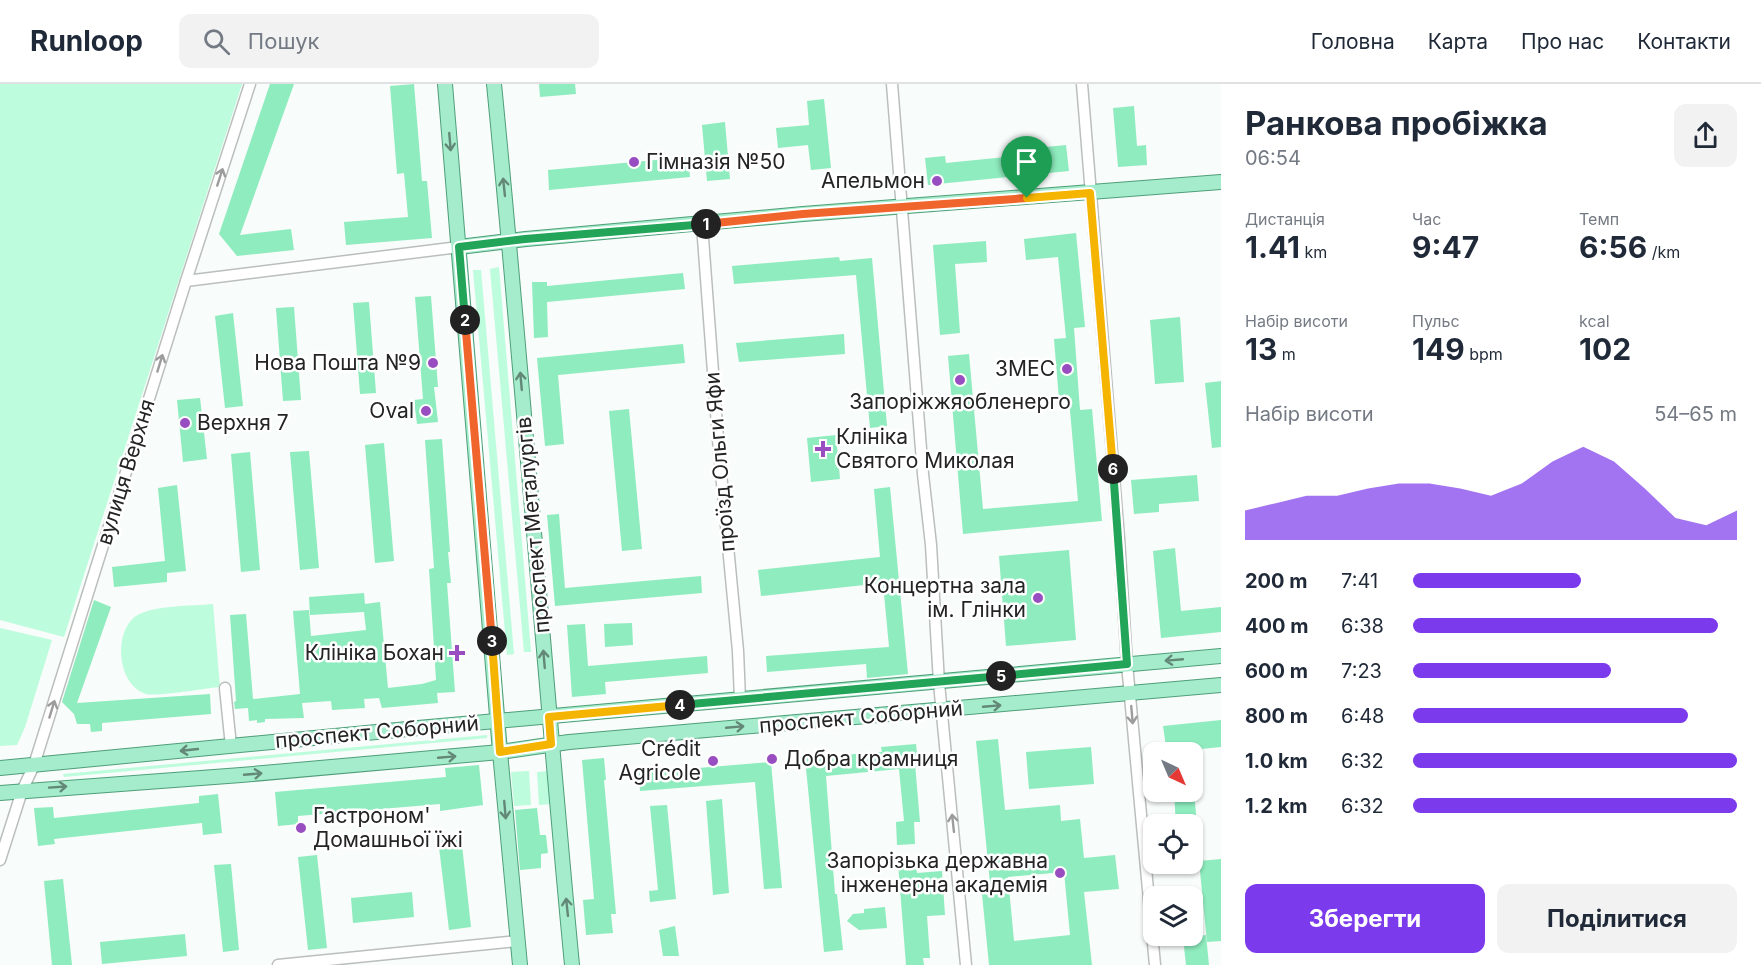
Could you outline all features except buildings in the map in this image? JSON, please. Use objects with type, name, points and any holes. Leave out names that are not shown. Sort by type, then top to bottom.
[{"type":"main road","points":[[445,84],[500,752],[520,965]]},
{"type":"main road","name":"проспект Металургів","points":[[494,84],[572,965]]},
{"type":"main road","points":[[459,247],[509,240],[702,225],[803,214],[1221,182]]},
{"type":"main road","name":"проспект Соборний","points":[[0,768],[1221,656]]},
{"type":"main road","name":"проспект Соборний","points":[[0,793],[241,775],[500,752],[551,744],[1221,685]]},
{"type":"street","name":"вулиця Верхня","points":[[0,860],[22,791],[34,765],[250,84]]},
{"type":"street","points":[[892,84],[923,474],[931,544],[939,682],[966,965]]},
{"type":"street","points":[[1082,84],[1127,664],[1155,965]]},
{"type":"street","name":"проїзд Ольги Яфи","points":[[702,225],[719,452],[738,651],[740,699]]},
{"type":"street","points":[[186,281],[459,247]]},
{"type":"street","points":[[225,688],[231,746]]},
{"type":"street","points":[[278,965],[517,941]]},
{"type":"green space","points":[[0,84],[242,84],[64,637],[0,620]]},
{"type":"green space","points":[[499,267],[531,652],[524,652],[490,269]]},
{"type":"green space","points":[[473,270],[481,270],[514,654],[507,655]]},
{"type":"green space","points":[[213,604],[220,687],[152,695],[136,689],[124,670],[121,645],[129,624],[136,616],[152,610]]},
{"type":"green space","points":[[0,628],[52,640],[25,727],[17,745],[0,746]]},
{"type":"green space","points":[[487,735],[487,738],[64,777],[63,774]]},
{"type":"green space","points":[[529,771],[531,805],[514,806],[511,772]]},
{"type":"green space","points":[[551,771],[552,804],[539,805],[537,772]]},
{"type":"place","name":"Гімназія №50","points":[[634,162]]},
{"type":"place","name":"Апельмон","points":[[937,181]]},
{"type":"place","name":"Нова Пошта №9","points":[[433,363]]},
{"type":"place","name":"ЗМЕС","points":[[1067,369]]},
{"type":"place","name":"Запоріжжяобленерго","points":[[960,380]]},
{"type":"place","name":"Oval","points":[[426,411]]},
{"type":"place","name":"Верхня 7","points":[[185,423]]},
{"type":"place","name":"Клініка Святого Миколая","points":[[823,449]]},
{"type":"place","name":"Концертна зала ім. Глінки","points":[[1038,598]]},
{"type":"place","name":"Клініка Бохан","points":[[457,653]]},
{"type":"place","name":"Добра крамниця","points":[[772,759]]},
{"type":"place","name":"Crédit Agricole","points":[[713,761]]},
{"type":"place","name":"Гастроном' Домашньої їжі","points":[[301,828]]},
{"type":"place","name":"Запорізька державна інженерна академія","points":[[1060,873]]},
{"type":"route","points":[[1090,193],[1119,538],[1127,664],[549,717],[551,744],[500,752],[459,247],[803,214],[1027,198],[1090,193]]}]
